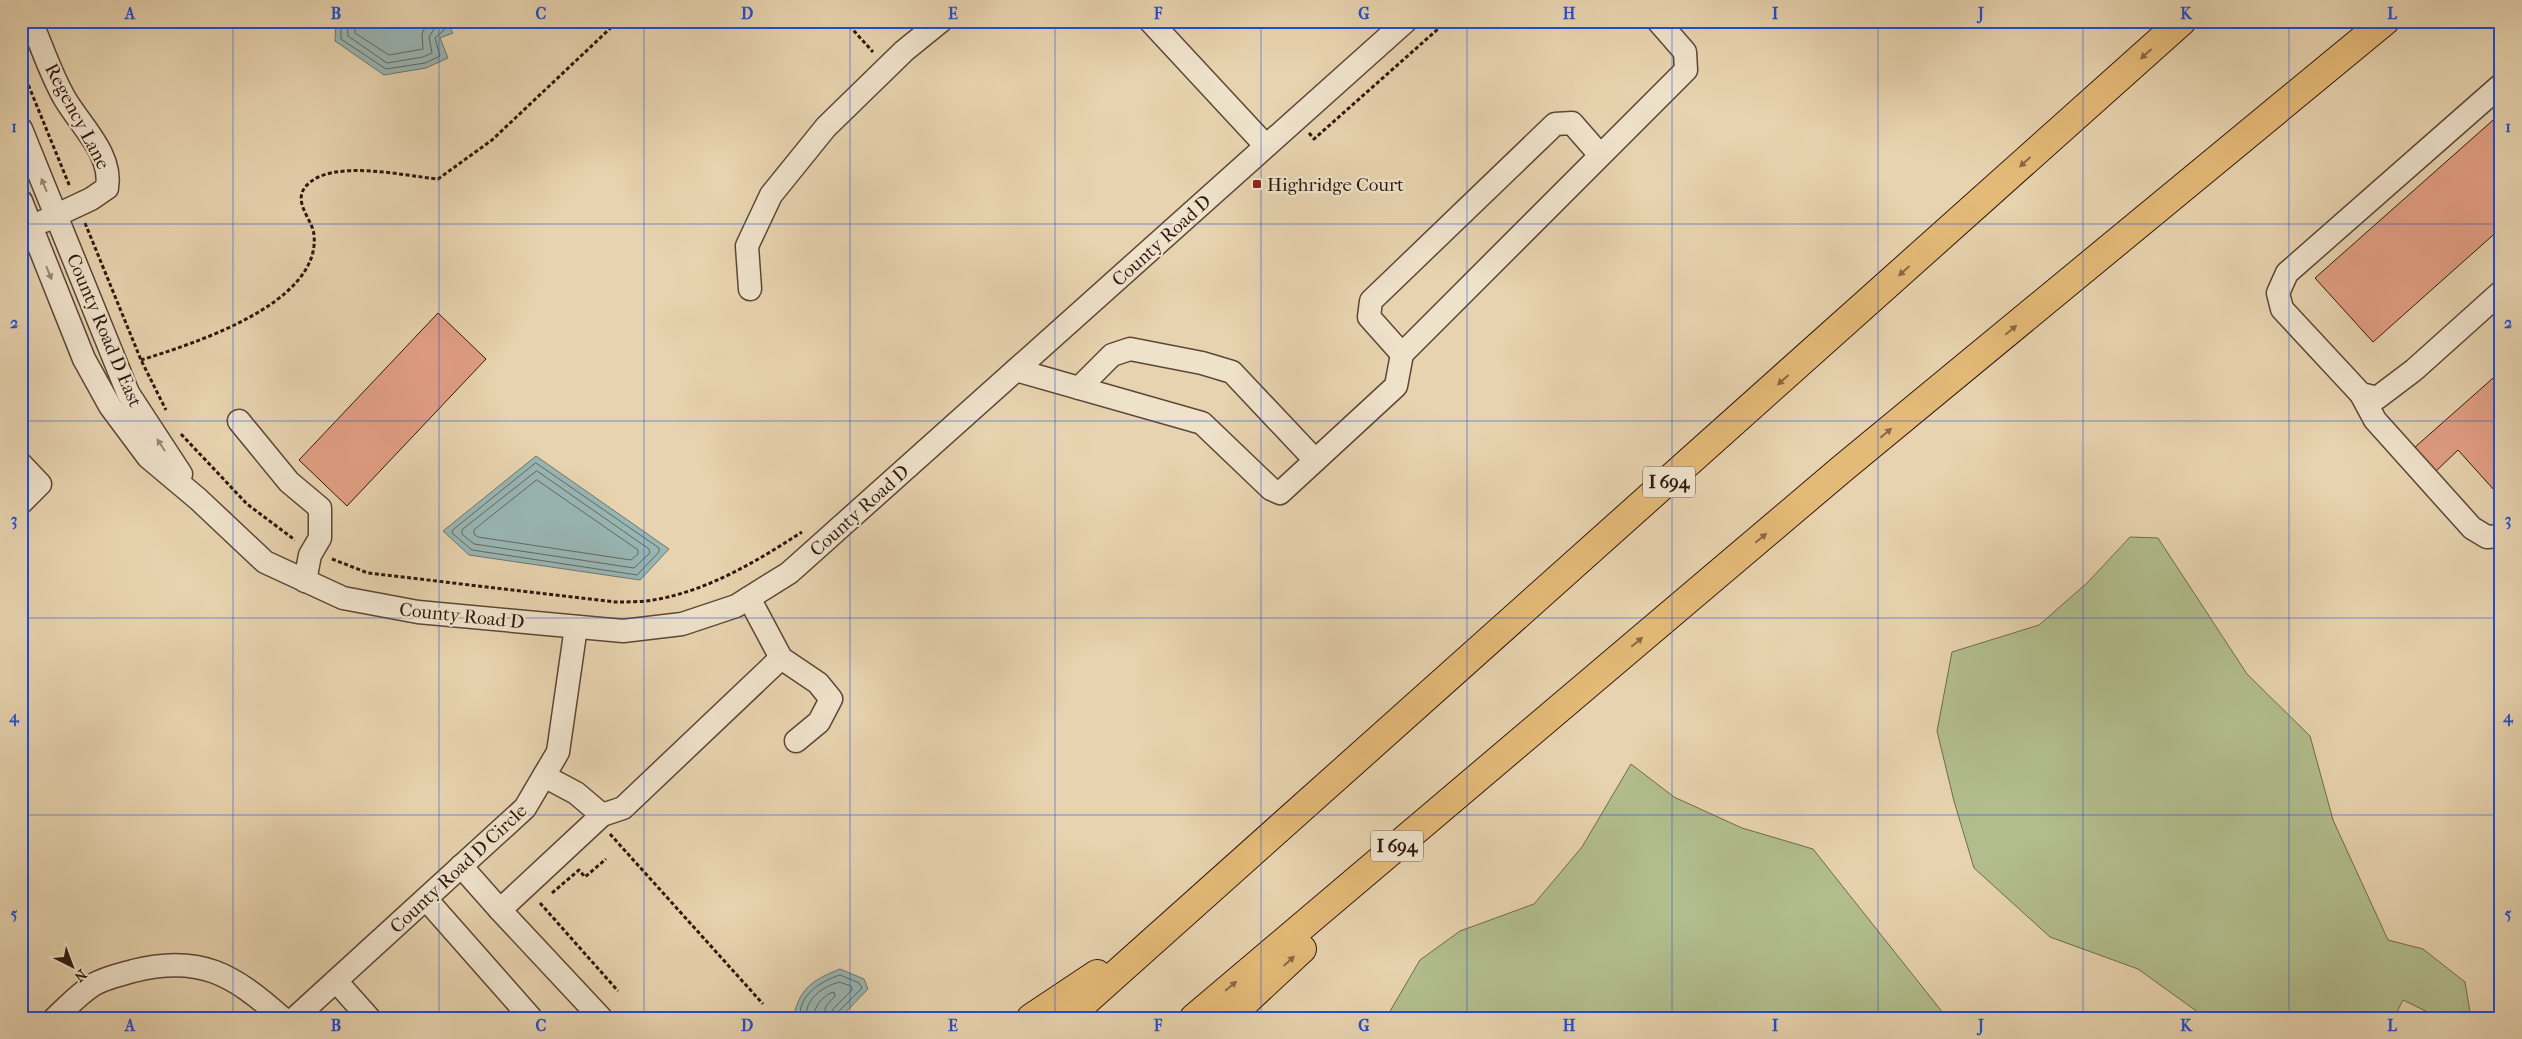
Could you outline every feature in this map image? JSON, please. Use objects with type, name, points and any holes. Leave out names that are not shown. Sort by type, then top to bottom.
[{"type":"highway","name":"I 694","points":[[1067,1018],[1153,939],[1748,411],[2182,21]]},
{"type":"highway","name":"I 694","points":[[1194,1018],[1844,468],[2385,21]]},
{"type":"highway","points":[[1228,1018],[1600,674]]},
{"type":"highway","points":[[1031,1018],[1153,939]]},
{"type":"street","name":"Regency Lane","points":[[30,21],[65,98],[104,158],[109,176],[107,188],[78,205],[32,227]]},
{"type":"street","points":[[750,289],[747,246],[770,195],[826,126],[887,67],[941,21]]},
{"type":"street","points":[[1150,21],[1266,146]]},
{"type":"street","name":"County Road D","points":[[198,499],[265,562],[343,598],[418,612],[622,631],[682,624],[736,606],[789,573],[1406,21]]},
{"type":"street","points":[[1016,370],[1202,423],[1271,489],[1280,493],[1396,386],[1402,354],[1686,70],[1685,52],[1658,21]]},
{"type":"street","points":[[2501,85],[2287,273],[2278,293],[2282,309],[2361,394],[2375,420],[2472,528],[2486,537],[2501,536]]},
{"type":"street","points":[[1402,354],[1369,317],[1371,301],[1555,124],[1572,123],[1600,155]]},
{"type":"street","name":"County Road D East","points":[[21,129],[128,393],[198,499]]},
{"type":"street","name":"County Road D East","points":[[21,201],[84,359],[110,406],[148,457],[198,499]]},
{"type":"street","points":[[2361,394],[2377,398],[2414,370],[2501,292]]},
{"type":"street","points":[[1079,388],[1112,355],[1130,349],[1202,363],[1232,372],[1315,460]]},
{"type":"street","points":[[239,421],[289,482],[320,508],[320,538],[313,550],[305,581]]},
{"type":"street","points":[[21,464],[40,484],[21,503]]},
{"type":"street","points":[[749,598],[781,658],[818,682],[830,699],[819,722],[796,741]]},
{"type":"street","name":"County Road D Circle","points":[[295,1018],[526,808],[558,752],[576,627]]},
{"type":"street","points":[[500,910],[600,818],[623,808],[781,658]]},
{"type":"street","points":[[544,776],[576,793],[600,818]]},
{"type":"street","points":[[461,866],[601,1018]]},
{"type":"street","points":[[426,899],[531,1018]]},
{"type":"street","points":[[55,1018],[93,985],[112,977],[160,964],[205,968],[234,980],[256,995],[282,1018]]},
{"type":"street","points":[[336,981],[369,1018]]},
{"type":"path","points":[[141,360],[230,328],[267,309],[288,290],[306,269],[315,248],[314,232],[301,199],[305,187],[321,175],[343,171],[438,179],[492,140],[618,21]]},
{"type":"path","points":[[845,21],[887,67]]},
{"type":"path","points":[[21,67],[141,360],[170,416]]},
{"type":"path","points":[[178,428],[247,504],[286,534],[313,550],[368,574],[609,603],[653,600],[703,586],[735,572],[801,532]]},
{"type":"path","points":[[600,818],[763,1004]]},
{"type":"path","points":[[535,907],[579,870],[585,877],[606,859]]},
{"type":"path","points":[[540,903],[618,992]]},
{"type":"green space","points":[[2130,537],[2158,538],[2247,674],[2310,736],[2333,820],[2388,940],[2423,949],[2465,982],[2471,1018],[2440,1018],[2403,1000],[2394,1018],[2206,1018],[2138,969],[2050,937],[1974,868],[1954,801],[1937,731],[1952,652],[2039,625],[2087,583]]},
{"type":"green space","points":[[1631,764],[1674,797],[1742,828],[1813,849],[1947,1018],[1386,1018],[1420,960],[1460,931],[1534,904],[1582,847]]},
{"type":"water","points":[[336,21],[430,21],[433,23],[446,21],[453,33],[440,38],[448,58],[426,68],[384,75],[335,41]]},
{"type":"water","points":[[536,456],[669,549],[640,580],[469,555],[443,531]]},
{"type":"water","points":[[840,969],[864,979],[868,989],[840,1018],[796,1018],[794,1015],[800,997],[810,985],[823,976]]},
{"type":"building","points":[[2501,113],[2501,228],[2373,342],[2315,278]]},
{"type":"building","points":[[438,313],[486,359],[347,506],[299,460]]},
{"type":"building","points":[[2501,371],[2501,486],[2495,491],[2458,450],[2435,472],[2414,448]]},
{"type":"place","name":"Highridge Court","points":[[1257,184]]}]
